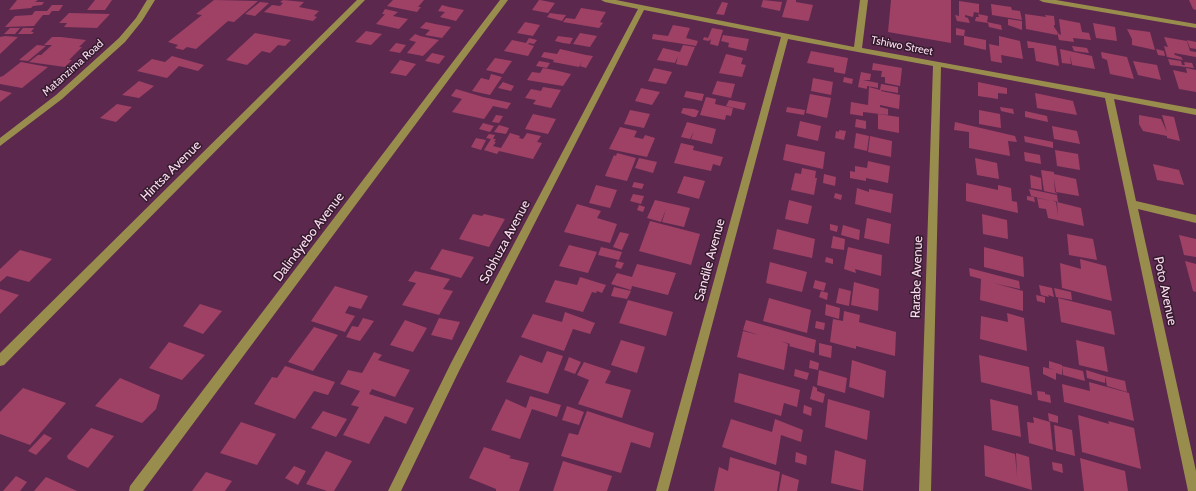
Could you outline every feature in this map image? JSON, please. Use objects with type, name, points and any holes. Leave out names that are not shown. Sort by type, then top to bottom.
[{"type":"street","name":"Matanzima Road","points":[[0,143],[59,97],[122,40],[151,0]]},
{"type":"street","name":"Hintsa Avenue","points":[[0,361],[361,0]]},
{"type":"street","name":"Dalindyebo Avenue","points":[[135,491],[504,0]]},
{"type":"street","name":"Tshiwo Street","points":[[605,0],[785,36],[1196,112]]},
{"type":"street","points":[[858,49],[864,0]]},
{"type":"street","points":[[1043,0],[1196,26]]},
{"type":"street","name":"Sobhuza Avenue","points":[[394,491],[455,367],[642,7]]},
{"type":"street","name":"Sandile Avenue","points":[[662,491],[785,36]]},
{"type":"street","name":"Rarabe Avenue","points":[[926,491],[937,64]]},
{"type":"street","name":"Poto Avenue","points":[[1109,96],[1194,491]]},
{"type":"street","points":[[1132,204],[1196,219]]},
{"type":"building","points":[[17,0],[38,0],[35,2],[44,2],[42,5],[33,6],[31,8],[9,10]]},
{"type":"building","points":[[95,0],[112,0],[105,10],[87,10]]},
{"type":"building","points":[[214,0],[258,1],[234,22],[228,21],[196,49],[187,47],[183,50],[175,48],[178,45],[168,42],[202,15],[196,14]]},
{"type":"building","points":[[283,0],[304,2],[299,7],[319,11],[314,16],[317,17],[313,21],[264,12],[272,5],[280,6],[283,3],[280,2]]},
{"type":"building","points":[[393,0],[424,0],[418,7],[421,7],[417,12],[387,6]]},
{"type":"building","points":[[539,0],[555,3],[548,13],[532,10]]},
{"type":"building","points":[[763,0],[782,2],[780,11],[761,7]]},
{"type":"building","points":[[787,0],[796,0],[796,2],[813,5],[809,20],[782,17]]},
{"type":"building","points":[[891,0],[951,0],[951,43],[888,32]]},
{"type":"building","points":[[1189,0],[1196,0],[1196,10],[1193,9]]},
{"type":"building","points":[[959,1],[979,4],[979,13],[974,12],[973,17],[965,15],[970,23],[957,21],[955,15],[959,16]]},
{"type":"building","points":[[260,2],[269,3],[255,16],[245,14]]},
{"type":"building","points":[[722,2],[728,3],[724,15],[716,14]]},
{"type":"building","points":[[991,4],[1011,7],[1012,10],[1020,11],[1022,20],[992,15]]},
{"type":"building","points":[[52,5],[63,5],[59,11],[52,11],[49,15],[43,15],[34,26],[5,27],[15,16],[32,15],[35,11],[47,11]]},
{"type":"building","points":[[442,5],[464,10],[456,21],[440,17],[445,12],[438,11]]},
{"type":"building","points":[[581,8],[606,12],[600,22],[603,23],[599,28],[563,22],[566,18],[575,19]]},
{"type":"building","points":[[385,9],[398,12],[393,16],[408,19],[399,29],[376,24],[385,14],[382,14]]},
{"type":"building","points":[[69,13],[110,14],[97,28],[64,27],[67,23],[59,23]]},
{"type":"building","points":[[550,13],[566,15],[562,21],[547,17]]},
{"type":"building","points":[[978,14],[988,16],[987,22],[1001,25],[1002,30],[989,27],[988,23],[975,21],[976,17],[979,17]]},
{"type":"building","points":[[1025,14],[1046,17],[1045,15],[1054,16],[1054,27],[1061,35],[1059,19],[1080,23],[1082,32],[1089,33],[1091,40],[1073,38],[1074,42],[1059,40],[1057,32],[1057,35],[1026,29]]},
{"type":"building","points":[[1008,19],[1022,21],[1022,30],[1008,25]]},
{"type":"building","points":[[426,22],[451,27],[442,38],[425,35],[430,30],[420,28]]},
{"type":"building","points":[[525,22],[540,25],[533,36],[517,33]]},
{"type":"building","points":[[1093,23],[1115,27],[1117,41],[1096,38]]},
{"type":"building","points":[[673,25],[690,28],[686,38],[698,41],[696,46],[652,39],[653,34],[668,36]]},
{"type":"building","points":[[10,28],[20,28],[15,34],[4,34]]},
{"type":"building","points":[[23,28],[34,28],[31,32],[34,32],[32,34],[18,34]]},
{"type":"building","points":[[712,28],[723,30],[718,46],[710,44],[711,39],[709,41],[703,40],[704,37],[708,38]]},
{"type":"building","points":[[956,28],[965,30],[964,36],[956,35]]},
{"type":"building","points":[[1127,29],[1150,32],[1155,50],[1132,45],[1132,39]]},
{"type":"building","points":[[366,31],[382,34],[371,45],[355,42]]},
{"type":"building","points":[[255,33],[291,40],[285,46],[278,45],[270,53],[262,51],[247,65],[226,60]]},
{"type":"building","points":[[580,33],[597,36],[590,47],[573,44]]},
{"type":"building","points":[[415,34],[439,40],[423,56],[407,53],[416,42],[409,40]]},
{"type":"building","points":[[723,35],[749,39],[746,51],[728,47],[729,43],[721,41]]},
{"type":"building","points":[[558,36],[573,38],[570,44],[555,41]]},
{"type":"building","points":[[964,36],[986,40],[986,50],[964,45]]},
{"type":"building","points":[[999,36],[1020,41],[1023,59],[1001,55],[1002,63],[991,61],[989,44],[999,46]]},
{"type":"building","points":[[0,37],[18,37],[0,54]]},
{"type":"building","points":[[52,37],[86,40],[79,47],[82,47],[69,60],[72,60],[65,67],[29,62],[38,55],[41,55],[52,45],[44,45]]},
{"type":"building","points":[[1164,37],[1187,41],[1190,51],[1196,52],[1196,57],[1174,53],[1183,60],[1167,57],[1164,46],[1168,47]]},
{"type":"building","points":[[529,38],[537,40],[534,44],[528,44],[534,46],[528,56],[504,51],[512,40],[526,43]]},
{"type":"building","points":[[1187,40],[1196,42],[1196,49],[1190,48]]},
{"type":"building","points":[[1027,41],[1056,46],[1059,66],[1036,61],[1034,48],[1028,48]]},
{"type":"building","points":[[396,43],[406,45],[400,53],[389,51]]},
{"type":"building","points":[[37,45],[46,46],[28,61],[19,60]]},
{"type":"building","points":[[683,45],[695,47],[687,66],[676,64],[678,56],[675,63],[657,60],[663,48],[680,52]]},
{"type":"building","points":[[1072,46],[1087,48],[1089,53],[1074,51]]},
{"type":"building","points":[[560,49],[593,56],[586,68],[580,66],[582,61],[579,67],[553,62],[554,60],[541,57],[544,52],[557,54]]},
{"type":"building","points":[[1060,49],[1092,56],[1095,69],[1072,65],[1070,55],[1071,64],[1062,63]]},
{"type":"building","points":[[1156,49],[1164,51],[1165,56],[1158,55]]},
{"type":"building","points":[[811,51],[848,58],[845,74],[834,72],[834,68],[807,63]]},
{"type":"building","points":[[1101,52],[1127,57],[1134,79],[1110,74],[1107,60],[1102,58]]},
{"type":"building","points":[[432,53],[445,56],[439,64],[425,61]]},
{"type":"building","points":[[726,54],[743,58],[741,64],[746,65],[742,77],[719,73]]},
{"type":"building","points":[[172,56],[204,65],[198,71],[179,66],[167,78],[137,71],[152,59],[165,62]]},
{"type":"building","points":[[495,58],[512,61],[503,74],[486,70]]},
{"type":"building","points":[[1168,59],[1181,61],[1182,65],[1185,65],[1184,62],[1192,63],[1194,68],[1170,65]]},
{"type":"building","points":[[400,60],[416,64],[406,76],[390,73]]},
{"type":"building","points":[[539,61],[550,63],[547,68],[536,66]]},
{"type":"building","points":[[1133,61],[1157,65],[1161,80],[1138,75]]},
{"type":"building","points":[[21,62],[48,67],[22,88],[0,84],[0,77]]},
{"type":"building","points":[[873,63],[902,68],[900,86],[885,83],[885,77],[881,77],[882,71],[872,70]]},
{"type":"building","points":[[543,68],[571,74],[563,86],[527,80],[532,72],[540,73]]},
{"type":"building","points":[[654,68],[672,72],[666,84],[648,81]]},
{"type":"building","points":[[1186,68],[1196,70],[1196,92],[1179,89],[1173,70],[1187,73]]},
{"type":"building","points":[[861,72],[871,74],[870,80],[863,80],[878,83],[878,88],[867,86],[867,89],[858,87]]},
{"type":"building","points":[[491,74],[502,77],[490,95],[472,91],[481,78],[489,80]]},
{"type":"building","points":[[844,77],[853,79],[852,84],[843,82]]},
{"type":"building","points":[[813,78],[833,82],[831,95],[811,91]]},
{"type":"building","points":[[139,81],[154,86],[139,98],[122,95]]},
{"type":"building","points":[[717,81],[735,84],[731,98],[712,94]]},
{"type":"building","points":[[503,82],[514,86],[511,91],[498,88]]},
{"type":"building","points":[[978,82],[1007,88],[1007,94],[998,93],[998,99],[978,96]]},
{"type":"building","points":[[881,84],[898,87],[898,93],[881,91],[900,95],[899,109],[880,105],[880,107],[888,109],[888,115],[863,112],[863,116],[850,114],[851,102],[868,105],[869,87],[880,90]]},
{"type":"building","points":[[543,87],[561,90],[551,108],[533,104],[536,100],[525,98],[531,89],[541,91]]},
{"type":"building","points":[[641,88],[660,92],[652,105],[635,101]]},
{"type":"building","points":[[456,89],[511,103],[507,109],[493,106],[484,119],[452,112],[462,99],[451,96]]},
{"type":"building","points":[[0,90],[12,93],[0,102]]},
{"type":"building","points":[[686,91],[704,94],[702,101],[684,97]]},
{"type":"building","points":[[1035,93],[1073,101],[1077,115],[1037,108]]},
{"type":"building","points":[[810,94],[831,98],[827,118],[806,113]]},
{"type":"building","points":[[706,97],[716,99],[715,104],[733,108],[731,116],[726,115],[725,120],[700,115]]},
{"type":"building","points":[[729,100],[746,103],[744,110],[726,106]]},
{"type":"building","points":[[117,104],[132,107],[116,122],[100,118]]},
{"type":"building","points":[[787,107],[805,110],[804,115],[786,112]]},
{"type":"building","points":[[1000,107],[1013,109],[1014,114],[1001,111]]},
{"type":"building","points":[[683,108],[699,111],[696,117],[693,117],[681,113]]},
{"type":"building","points":[[630,110],[650,114],[644,128],[624,124]]},
{"type":"building","points":[[979,110],[1000,114],[1001,128],[979,124]]},
{"type":"building","points":[[1025,111],[1047,116],[1048,122],[1025,117]]},
{"type":"building","points":[[533,114],[556,119],[548,134],[525,129]]},
{"type":"building","points":[[878,114],[899,117],[899,133],[878,129]]},
{"type":"building","points":[[496,115],[503,116],[499,123],[492,122]]},
{"type":"building","points":[[1139,115],[1161,119],[1167,132],[1162,115],[1174,117],[1180,141],[1167,138],[1167,136],[1143,131],[1139,124]]},
{"type":"building","points":[[856,119],[866,121],[866,129],[855,127]]},
{"type":"building","points":[[800,121],[821,126],[818,141],[797,136]]},
{"type":"building","points":[[687,122],[716,129],[712,144],[691,139],[694,131],[690,139],[681,137]]},
{"type":"building","points":[[955,122],[1015,136],[1017,142],[1008,141],[1010,156],[969,148],[969,132],[954,130]]},
{"type":"building","points":[[483,123],[494,126],[490,132],[479,129]]},
{"type":"building","points":[[499,125],[509,128],[506,134],[494,132]]},
{"type":"building","points":[[1052,126],[1077,131],[1080,144],[1054,139]]},
{"type":"building","points":[[620,127],[637,131],[634,137],[643,139],[645,135],[655,138],[647,157],[609,149]]},
{"type":"building","points":[[839,130],[846,131],[844,140],[835,138],[836,131],[839,132]]},
{"type":"building","points":[[510,133],[520,136],[519,138],[523,139],[527,133],[541,136],[537,142],[542,143],[533,159],[499,151],[497,154],[484,150],[491,139],[486,138],[489,134],[495,135],[493,139],[496,139],[494,142],[496,142],[493,146],[501,148]]},
{"type":"building","points":[[856,133],[869,136],[867,151],[854,148]]},
{"type":"building","points":[[870,136],[892,141],[891,157],[868,152]]},
{"type":"building","points":[[1024,136],[1053,142],[1053,148],[1025,142]]},
{"type":"building","points":[[476,138],[486,140],[481,150],[471,147]]},
{"type":"building","points":[[681,143],[694,146],[693,150],[723,157],[720,166],[713,164],[711,171],[674,163]]},
{"type":"building","points":[[786,144],[825,152],[823,169],[783,160]]},
{"type":"building","points":[[1055,150],[1078,154],[1080,170],[1057,166]]},
{"type":"building","points":[[1024,152],[1040,155],[1041,164],[1025,161]]},
{"type":"building","points":[[617,153],[636,158],[627,181],[605,176],[614,155],[616,156]]},
{"type":"building","points":[[639,158],[657,162],[653,173],[635,168]]},
{"type":"building","points":[[975,158],[997,163],[999,179],[977,175]]},
{"type":"building","points":[[868,161],[890,166],[888,183],[866,178],[866,181],[850,178],[850,171],[855,172],[855,166],[867,168]]},
{"type":"building","points":[[1153,164],[1179,170],[1184,185],[1157,180]]},
{"type":"building","points":[[802,168],[816,171],[815,178],[817,178],[814,195],[791,190],[795,173],[801,174]]},
{"type":"building","points":[[1041,170],[1054,172],[1054,174],[1076,179],[1079,196],[1056,192],[1054,178],[1055,192],[1058,194],[1044,191]]},
{"type":"building","points":[[824,174],[836,177],[835,186],[823,183]]},
{"type":"building","points":[[1030,175],[1041,178],[1042,190],[1031,188]]},
{"type":"building","points":[[684,176],[705,181],[699,199],[677,193]]},
{"type":"building","points":[[634,182],[644,184],[642,189],[632,187]]},
{"type":"building","points":[[966,183],[998,190],[998,185],[1011,188],[1012,201],[1017,202],[1018,213],[966,201]]},
{"type":"building","points":[[596,185],[617,190],[610,208],[589,203]]},
{"type":"building","points":[[857,188],[869,192],[869,189],[893,194],[891,213],[855,204]]},
{"type":"building","points":[[1029,189],[1057,195],[1058,202],[1052,200],[1056,202],[1058,216],[1057,202],[1081,208],[1084,226],[1048,218],[1046,209],[1039,208],[1037,198],[1051,201],[1031,196]]},
{"type":"building","points":[[835,193],[842,195],[841,200],[834,198]]},
{"type":"building","points":[[633,194],[644,196],[641,204],[630,201]]},
{"type":"building","points":[[1027,196],[1034,197],[1035,202],[1027,200]]},
{"type":"building","points":[[655,200],[690,208],[684,227],[662,222],[666,209],[661,222],[647,218]]},
{"type":"building","points":[[789,200],[812,206],[808,224],[785,219]]},
{"type":"building","points":[[577,204],[601,211],[597,218],[617,224],[610,243],[564,232]]},
{"type":"building","points":[[639,205],[645,207],[643,212],[637,210]]},
{"type":"building","points":[[473,214],[482,216],[484,214],[505,219],[489,247],[459,239]]},
{"type":"building","points":[[982,214],[1007,220],[1008,239],[983,234]]},
{"type":"building","points":[[867,218],[891,224],[889,244],[864,238]]},
{"type":"building","points":[[650,221],[700,234],[691,265],[639,251]]},
{"type":"building","points":[[830,224],[838,226],[837,232],[830,230]]},
{"type":"building","points":[[843,225],[860,230],[859,240],[841,235]]},
{"type":"building","points":[[777,229],[815,239],[812,258],[773,249]]},
{"type":"building","points":[[620,232],[629,234],[622,250],[613,247]]},
{"type":"building","points":[[1067,234],[1093,239],[1097,260],[1069,255]]},
{"type":"building","points":[[1179,235],[1196,239],[1196,257],[1184,255]]},
{"type":"building","points":[[833,236],[845,239],[844,250],[831,248]]},
{"type":"building","points":[[569,245],[597,252],[588,273],[559,266]]},
{"type":"building","points":[[601,247],[622,252],[619,260],[598,255]]},
{"type":"building","points":[[848,247],[882,255],[881,276],[855,269],[856,273],[844,269]]},
{"type":"building","points":[[984,247],[1023,257],[1024,277],[984,267]]},
{"type":"building","points":[[442,249],[474,257],[461,278],[430,269]]},
{"type":"building","points":[[20,250],[52,259],[29,282],[7,276],[0,282],[0,269]]},
{"type":"building","points":[[826,257],[833,259],[833,264],[825,262]]},
{"type":"building","points":[[1080,259],[1106,266],[1112,301],[1062,288],[1060,263],[1081,269]]},
{"type":"building","points":[[617,261],[624,263],[621,269],[615,267]]},
{"type":"building","points":[[1185,261],[1196,264],[1196,292],[1193,291]]},
{"type":"building","points":[[770,262],[807,272],[802,292],[766,283]]},
{"type":"building","points":[[637,264],[676,273],[668,295],[632,286],[631,290],[611,284],[617,273],[632,277]]},
{"type":"building","points":[[969,268],[1019,281],[1020,289],[993,283],[1023,291],[1023,311],[980,300],[981,279],[970,276]]},
{"type":"building","points":[[415,271],[450,279],[443,289],[453,291],[439,315],[402,305],[416,283],[408,281]]},
{"type":"building","points":[[580,277],[606,285],[602,293],[597,291],[596,293],[592,292],[583,312],[545,302],[555,280],[577,285]]},
{"type":"building","points":[[815,280],[826,283],[824,291],[813,288]]},
{"type":"building","points":[[854,282],[879,289],[878,311],[851,305]]},
{"type":"building","points":[[1039,285],[1052,288],[1054,297],[1041,295]]},
{"type":"building","points":[[335,286],[368,296],[361,309],[349,306],[345,313],[355,316],[345,332],[311,321]]},
{"type":"building","points":[[614,287],[631,291],[627,299],[611,296]]},
{"type":"building","points":[[839,288],[851,291],[849,306],[836,303]]},
{"type":"building","points":[[1054,288],[1071,292],[1072,300],[1056,297]]},
{"type":"building","points":[[0,289],[19,295],[0,314]]},
{"type":"building","points":[[821,291],[828,293],[827,300],[819,297]]},
{"type":"building","points":[[1036,295],[1045,297],[1045,303],[1037,301]]},
{"type":"building","points":[[769,298],[811,310],[807,333],[763,321]]},
{"type":"building","points":[[1058,298],[1111,311],[1115,335],[1061,322]]},
{"type":"building","points":[[628,300],[673,312],[666,336],[619,323]]},
{"type":"building","points":[[200,304],[222,311],[203,334],[183,326]]},
{"type":"building","points":[[826,304],[840,308],[839,319],[825,315]]},
{"type":"building","points":[[844,311],[860,315],[859,322],[896,332],[895,356],[856,346],[856,349],[830,342],[833,319],[843,321]]},
{"type":"building","points":[[565,312],[595,323],[590,334],[573,329],[564,351],[521,337],[533,314],[562,322]]},
{"type":"building","points":[[1007,313],[1024,318],[1027,351],[980,339],[981,316],[1008,322]]},
{"type":"building","points":[[363,318],[374,321],[360,341],[346,337],[352,326],[358,327]]},
{"type":"building","points":[[439,318],[460,322],[452,340],[431,335]]},
{"type":"building","points":[[405,320],[427,328],[413,352],[390,345]]},
{"type":"building","points":[[746,320],[816,340],[814,353],[789,346],[790,344],[781,341],[788,344],[784,370],[737,357],[743,331],[759,335],[743,330]]},
{"type":"building","points":[[816,321],[825,323],[824,330],[815,328]]},
{"type":"building","points":[[314,327],[338,335],[313,371],[288,362]]},
{"type":"building","points":[[621,340],[645,347],[637,373],[611,365]]},
{"type":"building","points":[[1076,340],[1104,347],[1108,372],[1079,365]]},
{"type":"building","points":[[169,342],[205,355],[182,380],[149,368]]},
{"type":"building","points":[[819,343],[832,346],[831,358],[819,355]]},
{"type":"building","points":[[547,351],[563,356],[548,394],[506,382],[520,355],[542,363]]},
{"type":"building","points":[[374,352],[382,355],[378,360],[410,370],[395,397],[372,389],[369,394],[414,408],[406,424],[385,416],[369,444],[343,435],[359,407],[351,405],[360,391],[340,384],[348,370],[362,373]]},
{"type":"building","points":[[979,355],[1029,367],[1032,395],[981,382]]},
{"type":"building","points":[[569,357],[581,362],[575,374],[564,370]]},
{"type":"building","points":[[810,360],[819,363],[818,370],[809,368]]},
{"type":"building","points":[[852,360],[886,371],[884,398],[849,387]]},
{"type":"building","points":[[1049,361],[1062,365],[1062,375],[1056,373],[1056,380],[1043,374],[1043,367],[1056,370],[1049,368]]},
{"type":"building","points":[[584,362],[611,371],[605,383],[631,390],[622,418],[578,404],[589,380],[577,375]]},
{"type":"building","points":[[285,366],[335,382],[328,395],[314,391],[295,419],[254,404],[272,377],[277,378]]},
{"type":"building","points":[[1062,366],[1083,371],[1085,381],[1063,375]]},
{"type":"building","points":[[795,369],[809,373],[807,380],[794,376]]},
{"type":"building","points":[[819,370],[847,378],[845,393],[817,385]]},
{"type":"building","points":[[1086,370],[1105,376],[1105,383],[1087,378]]},
{"type":"building","points":[[739,373],[800,390],[797,407],[784,403],[781,416],[734,402]]},
{"type":"building","points":[[1105,376],[1125,381],[1127,392],[1107,386]]},
{"type":"building","points":[[120,378],[160,395],[156,409],[142,423],[95,406]]},
{"type":"building","points":[[1089,382],[1129,393],[1134,421],[1064,402],[1062,384],[1090,391]]},
{"type":"building","points":[[813,386],[817,388],[817,391],[825,394],[823,403],[810,399]]},
{"type":"building","points":[[23,388],[66,403],[30,445],[0,434],[0,412]]},
{"type":"building","points":[[1037,391],[1045,392],[1045,394],[1050,395],[1051,403],[1038,400]]},
{"type":"building","points":[[530,396],[561,405],[557,417],[532,409],[520,439],[491,430],[506,399],[526,408]]},
{"type":"building","points":[[828,399],[870,411],[867,440],[825,427]]},
{"type":"building","points":[[990,399],[1018,406],[1021,437],[992,430]]},
{"type":"building","points":[[804,405],[812,408],[811,416],[803,413]]},
{"type":"building","points":[[567,406],[584,412],[579,425],[562,420]]},
{"type":"building","points":[[323,411],[347,419],[336,437],[311,428]]},
{"type":"building","points":[[587,411],[654,433],[650,448],[631,442],[621,473],[561,456],[569,433],[578,435]]},
{"type":"building","points":[[1048,413],[1058,416],[1058,423],[1049,421]]},
{"type":"building","points":[[1078,415],[1109,424],[1108,421],[1134,428],[1141,469],[1082,452]]},
{"type":"building","points":[[1033,417],[1050,422],[1053,450],[1029,443],[1027,422],[1034,423]]},
{"type":"building","points":[[731,419],[772,432],[775,419],[803,430],[801,442],[781,435],[776,465],[722,447]]},
{"type":"building","points":[[241,422],[276,434],[257,465],[220,453]]},
{"type":"building","points":[[1054,425],[1072,430],[1075,456],[1056,451]]},
{"type":"building","points":[[91,428],[114,436],[88,468],[68,459],[67,456]]},
{"type":"building","points":[[44,434],[52,438],[36,455],[28,451]]},
{"type":"building","points":[[984,445],[1015,454],[1017,476],[1016,453],[1029,457],[1032,490],[985,476]]},
{"type":"building","points":[[484,447],[511,456],[509,458],[529,463],[519,491],[496,491],[496,489],[469,478]]},
{"type":"building","points":[[835,450],[866,460],[863,491],[831,483]]},
{"type":"building","points":[[326,451],[352,461],[334,491],[327,491],[306,484]]},
{"type":"building","points":[[796,452],[807,456],[806,465],[795,462]]},
{"type":"building","points":[[730,457],[780,472],[777,491],[714,491],[719,467],[728,471]]},
{"type":"building","points":[[1080,458],[1125,471],[1128,491],[1084,491]]},
{"type":"building","points":[[563,461],[612,476],[607,491],[553,491]]},
{"type":"building","points":[[1052,462],[1062,464],[1063,473],[1053,470]]},
{"type":"building","points":[[294,466],[306,471],[298,485],[285,478]]},
{"type":"building","points":[[206,472],[232,481],[225,491],[192,491]]},
{"type":"building","points":[[782,474],[799,480],[797,491],[779,491]]},
{"type":"building","points":[[16,476],[27,482],[20,491],[3,491]]},
{"type":"building","points":[[46,477],[77,491],[34,491]]}]
